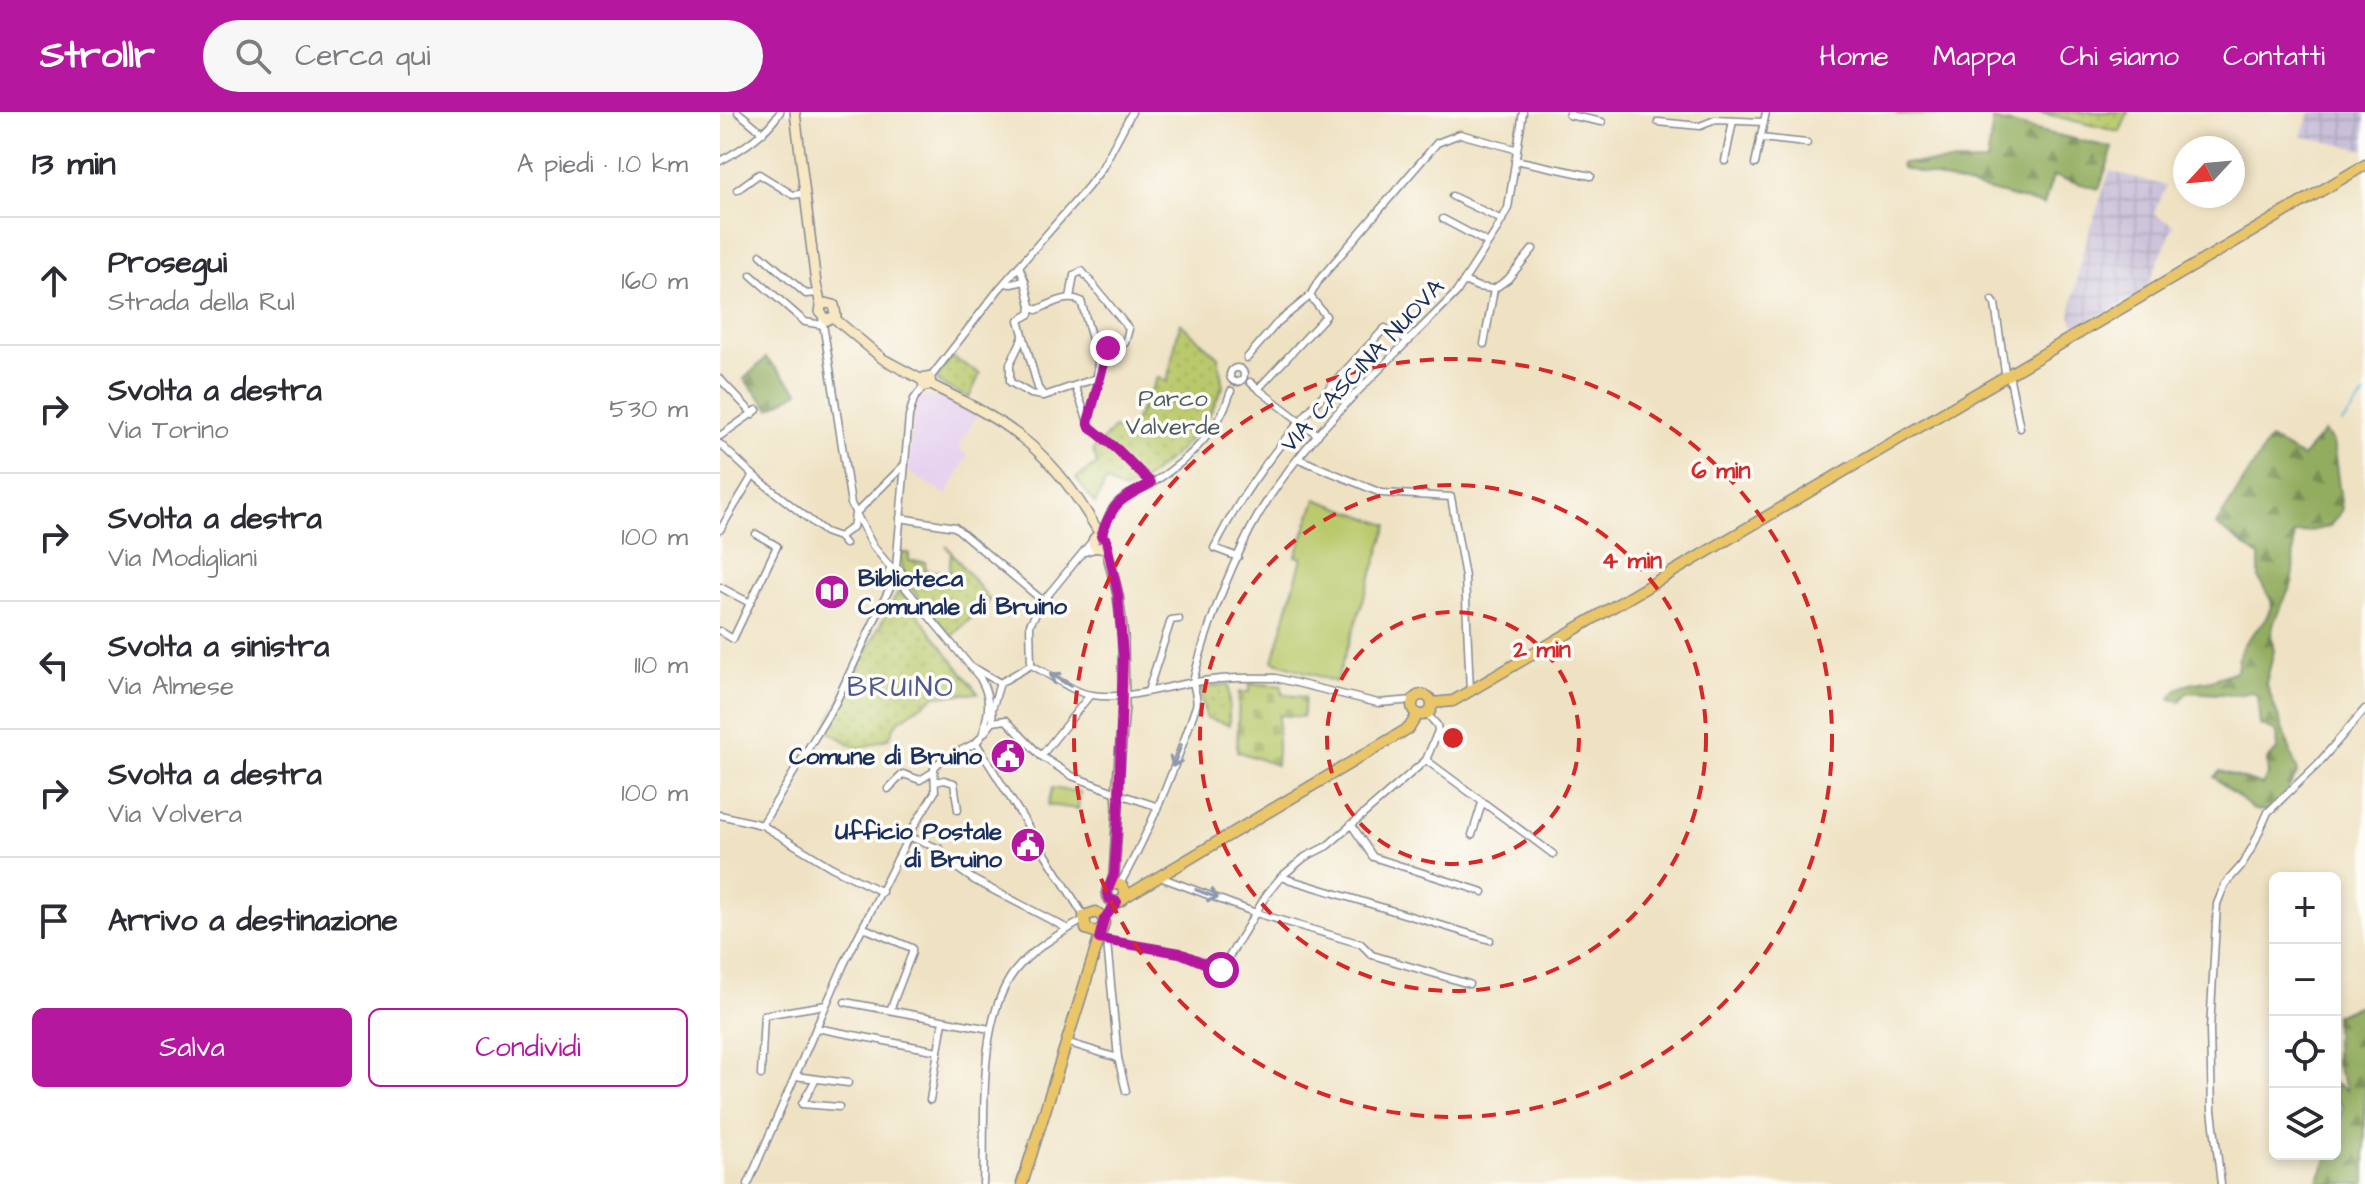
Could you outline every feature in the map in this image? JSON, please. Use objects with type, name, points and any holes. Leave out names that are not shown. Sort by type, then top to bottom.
[{"type":"main road","points":[[795,112],[818,293],[828,316],[883,359],[984,411],[1034,446],[1073,489],[1098,523],[1099,542],[1108,558],[1118,595],[1125,695],[1118,791],[1117,888],[1087,972],[1022,1184]]},
{"type":"main road","points":[[1086,919],[1117,888],[1138,888],[1409,728],[1426,710],[1426,696],[1420,696],[1414,700],[1413,708],[1426,710],[1453,701],[2365,165]]},
{"type":"main road","points":[[815,260],[828,316]]},
{"type":"main road","points":[[1086,919],[1100,913],[1103,932]]},
{"type":"main road","points":[[1086,919],[1095,932],[1103,932]]},
{"type":"main road","points":[[1086,919],[1087,972]]},
{"type":"street","points":[[738,112],[763,133]]},
{"type":"street","points":[[720,161],[763,133],[780,112]]},
{"type":"street","points":[[894,568],[911,407],[1005,283],[1095,178],[1132,112]]},
{"type":"street","name":"VIA CASCINA NUOVA","points":[[1117,888],[1156,806],[1198,701],[1193,682],[1197,667],[1238,557],[1264,505],[1318,435],[1456,293],[1464,281],[1502,220],[1512,191],[1515,149],[1523,112]]},
{"type":"street","points":[[1570,112],[1569,115],[1602,122]]},
{"type":"street","points":[[1755,164],[1766,112]]},
{"type":"street","points":[[1658,122],[1700,126],[1715,120],[1764,122]]},
{"type":"street","points":[[1725,161],[1733,121]]},
{"type":"street","points":[[1098,523],[1120,499],[1151,483],[1203,442],[1218,423],[1247,358],[1277,323],[1310,296],[1325,272],[1431,148],[1443,138],[1460,134],[1515,149]]},
{"type":"street","points":[[1760,138],[1807,143]]},
{"type":"street","points":[[1515,160],[1591,176]]},
{"type":"street","points":[[737,190],[759,174],[793,195],[806,193]]},
{"type":"street","points":[[1452,196],[1502,220]]},
{"type":"street","points":[[1443,219],[1488,243]]},
{"type":"street","points":[[1464,281],[1494,289],[1508,279],[1533,249]]},
{"type":"street","points":[[761,255],[806,294],[818,293]]},
{"type":"street","points":[[1019,266],[1033,310]]},
{"type":"street","points":[[1070,298],[1074,275],[1082,271],[1129,329],[1125,343],[1097,353]]},
{"type":"street","points":[[751,275],[805,322],[828,316],[846,487],[855,514],[873,546],[902,575],[896,581],[835,704],[762,825]]},
{"type":"street","points":[[1005,283],[1025,281]]},
{"type":"street","points":[[1484,344],[1494,289]]},
{"type":"street","points":[[1258,389],[1326,316],[1310,296]]},
{"type":"street","points":[[1044,396],[1038,388],[1019,320],[1033,310],[1070,298],[1081,301],[1099,368],[1088,422]]},
{"type":"street","points":[[1097,303],[1103,298]]},
{"type":"street","points":[[1992,300],[2020,428]]},
{"type":"street","points":[[1238,557],[1214,548],[1246,489],[1298,421],[1385,328],[1409,341]]},
{"type":"street","points":[[1023,337],[1010,364],[1010,382],[1031,394],[1044,396],[1101,378],[1108,348]]},
{"type":"street","points":[[1236,381],[1231,370],[1241,371],[1279,407],[1318,435]]},
{"type":"street","points":[[720,379],[755,412],[720,436]]},
{"type":"street","points":[[1236,381],[1250,382]]},
{"type":"street","points":[[1075,386],[1090,427],[1151,483]]},
{"type":"street","points":[[720,444],[753,475],[825,532],[839,537],[845,544]]},
{"type":"street","points":[[1299,459],[1389,495],[1451,497],[1465,577],[1470,691]]},
{"type":"street","points":[[839,537],[853,527],[855,514],[904,465]]},
{"type":"street","points":[[720,530],[753,475]]},
{"type":"street","points":[[900,518],[955,527],[1043,601]]},
{"type":"street","points":[[720,631],[733,639],[777,546],[756,534]]},
{"type":"street","points":[[1031,665],[1029,628],[1043,601],[1081,554],[1099,542]]},
{"type":"street","points":[[896,581],[970,666],[988,693],[989,707],[982,735]]},
{"type":"street","points":[[720,587],[750,603]]},
{"type":"street","points":[[1148,691],[1171,620],[1179,619]]},
{"type":"street","points":[[993,722],[992,709],[1000,683],[1031,665]]},
{"type":"street","points":[[1031,665],[1090,695],[1125,695],[1193,682],[1276,678],[1378,703],[1414,700]]},
{"type":"street","points":[[970,666],[1000,683]]},
{"type":"street","points":[[1197,667],[1209,681]]},
{"type":"street","points":[[1041,756],[1090,695]]},
{"type":"street","points":[[2221,1184],[2212,1110],[2210,1030],[2217,904],[2225,884],[2253,846],[2268,812],[2317,765],[2365,709]]},
{"type":"street","points":[[1126,1091],[1118,1058],[1103,932],[1180,953],[1221,970],[1281,877],[1305,857],[1327,846],[1426,760],[1438,731],[1426,710]]},
{"type":"street","points":[[888,789],[903,774],[920,780],[933,772],[942,759],[976,743],[993,722],[1006,720],[1041,756],[1072,776],[1156,806]]},
{"type":"street","points":[[976,743],[1086,919],[1044,944],[1015,971],[1001,994],[990,1029],[983,1184]]},
{"type":"street","points":[[1426,760],[1553,854]]},
{"type":"street","points":[[748,1184],[826,1005],[935,792],[933,772]]},
{"type":"street","points":[[936,782],[944,780],[954,783],[958,810]]},
{"type":"street","points":[[1472,835],[1482,803]]},
{"type":"street","points":[[720,815],[762,825],[831,867],[882,892]]},
{"type":"street","points":[[1351,824],[1373,857],[1483,892]]},
{"type":"street","points":[[910,837],[931,844],[964,873],[1068,929]]},
{"type":"street","points":[[1158,876],[1256,913],[1361,944],[1372,955],[1469,984]]},
{"type":"street","points":[[1281,877],[1490,940]]},
{"type":"street","points":[[864,928],[912,948],[891,1008]]},
{"type":"street","points":[[845,1002],[891,1008],[990,1029]]},
{"type":"street","points":[[761,1075],[764,1015],[826,1005]]},
{"type":"street","points":[[930,1100],[943,1021]]},
{"type":"street","points":[[816,1028],[938,1051]]},
{"type":"street","points":[[1066,1042],[1118,1058]]},
{"type":"street","points":[[795,1076],[848,1083]]},
{"type":"street","points":[[816,1079],[802,1104],[839,1107]]},
{"type":"shaded area","points":[[2310,112],[2365,112],[2365,150],[2301,136]]},
{"type":"shaded area","points":[[2110,171],[2166,186],[2154,214],[2174,225],[2145,292],[2078,328],[2070,316],[2083,250]]},
{"type":"shaded area","points":[[945,396],[978,414],[958,448],[968,455],[947,495],[908,472],[914,410],[920,398]]},
{"type":"green space","points":[[1992,112],[1992,116],[1897,114]]},
{"type":"green space","points":[[2038,112],[2128,112],[2120,132]]},
{"type":"green space","points":[[1993,120],[2113,148],[2099,189],[2053,176],[2044,205],[1902,168],[1901,163],[1987,162]]},
{"type":"green space","name":"Parco Valverde","points":[[1180,323],[1218,357],[1223,387],[1208,417],[1181,449],[1144,481],[1124,491],[1106,481],[1095,504],[1076,478],[1097,464],[1093,450],[1114,428],[1129,432],[1158,377],[1167,382]]},
{"type":"green space","points":[[952,357],[980,374],[969,398],[939,383],[936,378]]},
{"type":"green space","points":[[766,358],[799,392],[770,409],[744,379]]},
{"type":"green space","points":[[2324,432],[2333,442],[2342,510],[2329,527],[2294,534],[2293,581],[2274,622],[2271,635],[2274,651],[2266,683],[2298,772],[2275,812],[2254,810],[2214,777],[2220,771],[2262,785],[2268,775],[2267,761],[2278,749],[2277,732],[2260,725],[2257,695],[2252,692],[2236,695],[2187,692],[2180,701],[2170,699],[2183,687],[2237,671],[2243,645],[2264,621],[2272,602],[2259,579],[2259,556],[2216,525],[2270,439],[2302,457]]},
{"type":"green space","points":[[1316,499],[1388,525],[1336,682],[1273,661],[1302,558],[1296,556]]},
{"type":"green space","points":[[946,546],[990,600],[951,637],[906,582],[900,557],[900,553],[909,553],[909,561],[925,562],[926,571],[949,572],[951,553]]},
{"type":"green space","points":[[899,590],[978,693],[935,696],[897,722],[889,738],[859,749],[825,729]]},
{"type":"green space","points":[[1250,683],[1282,686],[1282,694],[1305,697],[1303,717],[1279,715],[1276,765],[1237,751],[1239,692],[1249,692]]},
{"type":"green space","points":[[1229,684],[1229,725],[1206,718],[1199,689]]},
{"type":"green space","points":[[1052,788],[1080,792],[1078,809],[1048,805]]},
{"type":"green space","points":[[2365,1003],[2365,1184],[2317,1184],[2327,1160],[2341,1160],[2341,1087],[2347,1090],[2341,1076],[2341,1013]]},
{"type":"waterway","points":[[2342,423],[2365,395]]},
{"type":"place","name":"Biblioteca Comunale di Bruino","points":[[832,592]]},
{"type":"place","name":"Comune di Bruino","points":[[1008,756]]},
{"type":"place","name":"Ufficio Postale di Bruino","points":[[1028,845]]},
{"type":"district","name":"BRUINO","points":[[901,686]]},
{"type":"route","points":[[1108,348],[1088,422],[1151,483],[1120,499],[1101,536],[1106,540],[1121,611],[1123,655],[1114,875],[1107,892],[1109,899],[1117,902],[1104,919],[1099,939],[1180,953],[1221,970]]}]
